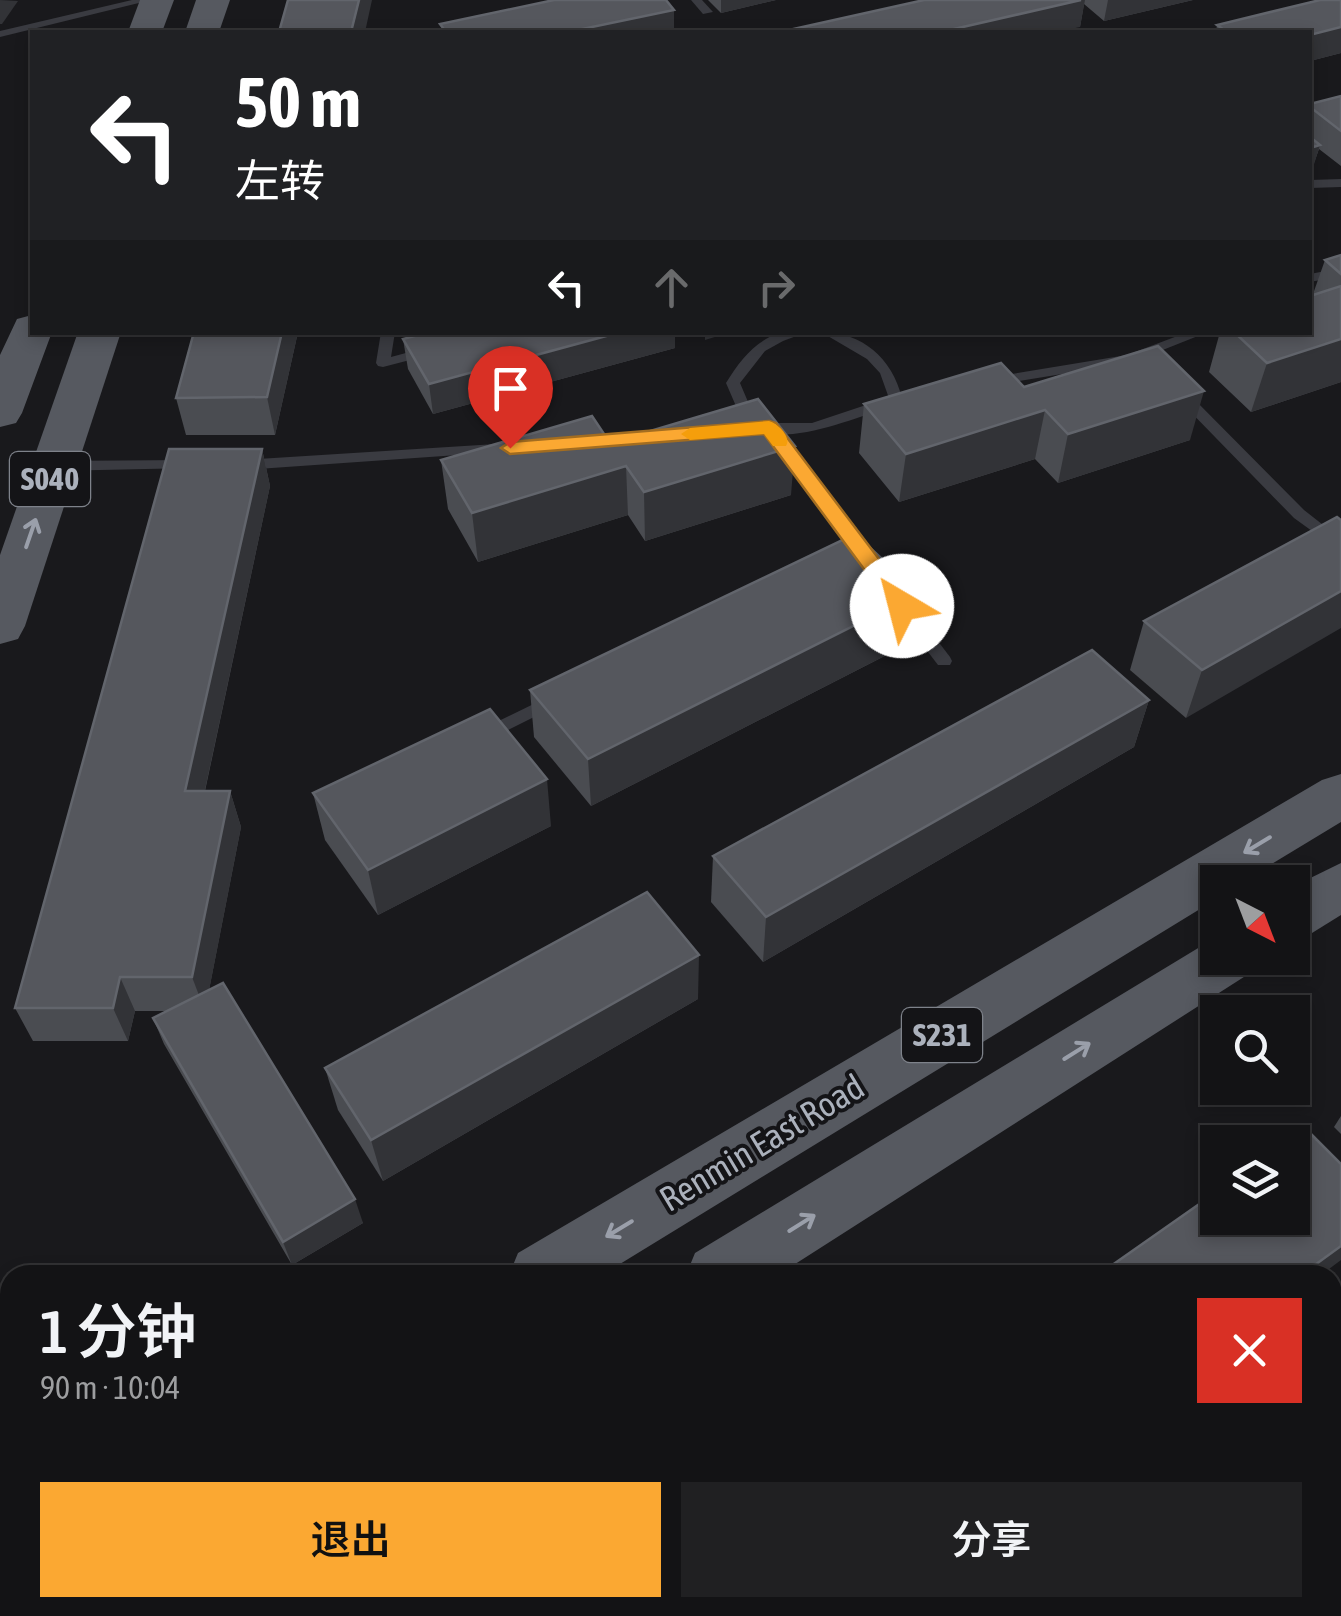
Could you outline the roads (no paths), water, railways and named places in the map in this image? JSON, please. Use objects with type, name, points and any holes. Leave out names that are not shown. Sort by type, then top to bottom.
[{"type":"main road","points":[[146,30],[157,0]]},
{"type":"main road","points":[[203,30],[212,0]]},
{"type":"main road","name":"S040","points":[[0,413],[30,333]]},
{"type":"main road","name":"S040","points":[[0,626],[99,335]]},
{"type":"main road","name":"Renmin East Road","points":[[559,1265],[1341,795]]},
{"type":"main road","points":[[1310,905],[1341,886]]},
{"type":"main road","name":"S231","points":[[735,1265],[1200,974]]},
{"type":"lane","points":[[0,34],[146,0]]},
{"type":"lane","points":[[696,0],[707,12]]},
{"type":"lane","points":[[1312,184],[1341,183]]},
{"type":"lane","points":[[1312,274],[1341,272]]},
{"type":"lane","points":[[387,335],[382,364],[440,348]]},
{"type":"lane","points":[[791,335],[766,343],[746,359],[733,383],[761,428],[872,566]]},
{"type":"lane","points":[[734,430],[812,428],[901,397],[891,374],[870,353],[833,335]]},
{"type":"lane","points":[[975,384],[1142,355],[1194,335]]},
{"type":"lane","points":[[1142,355],[1156,368]]},
{"type":"lane","points":[[1168,381],[1299,514],[1341,547]]},
{"type":"lane","points":[[220,465],[276,465],[510,448]]},
{"type":"lane","points":[[54,466],[202,465]]},
{"type":"lane","points":[[843,558],[860,550]]},
{"type":"lane","points":[[896,598],[944,661]]},
{"type":"lane","points":[[468,742],[575,690]]}]
